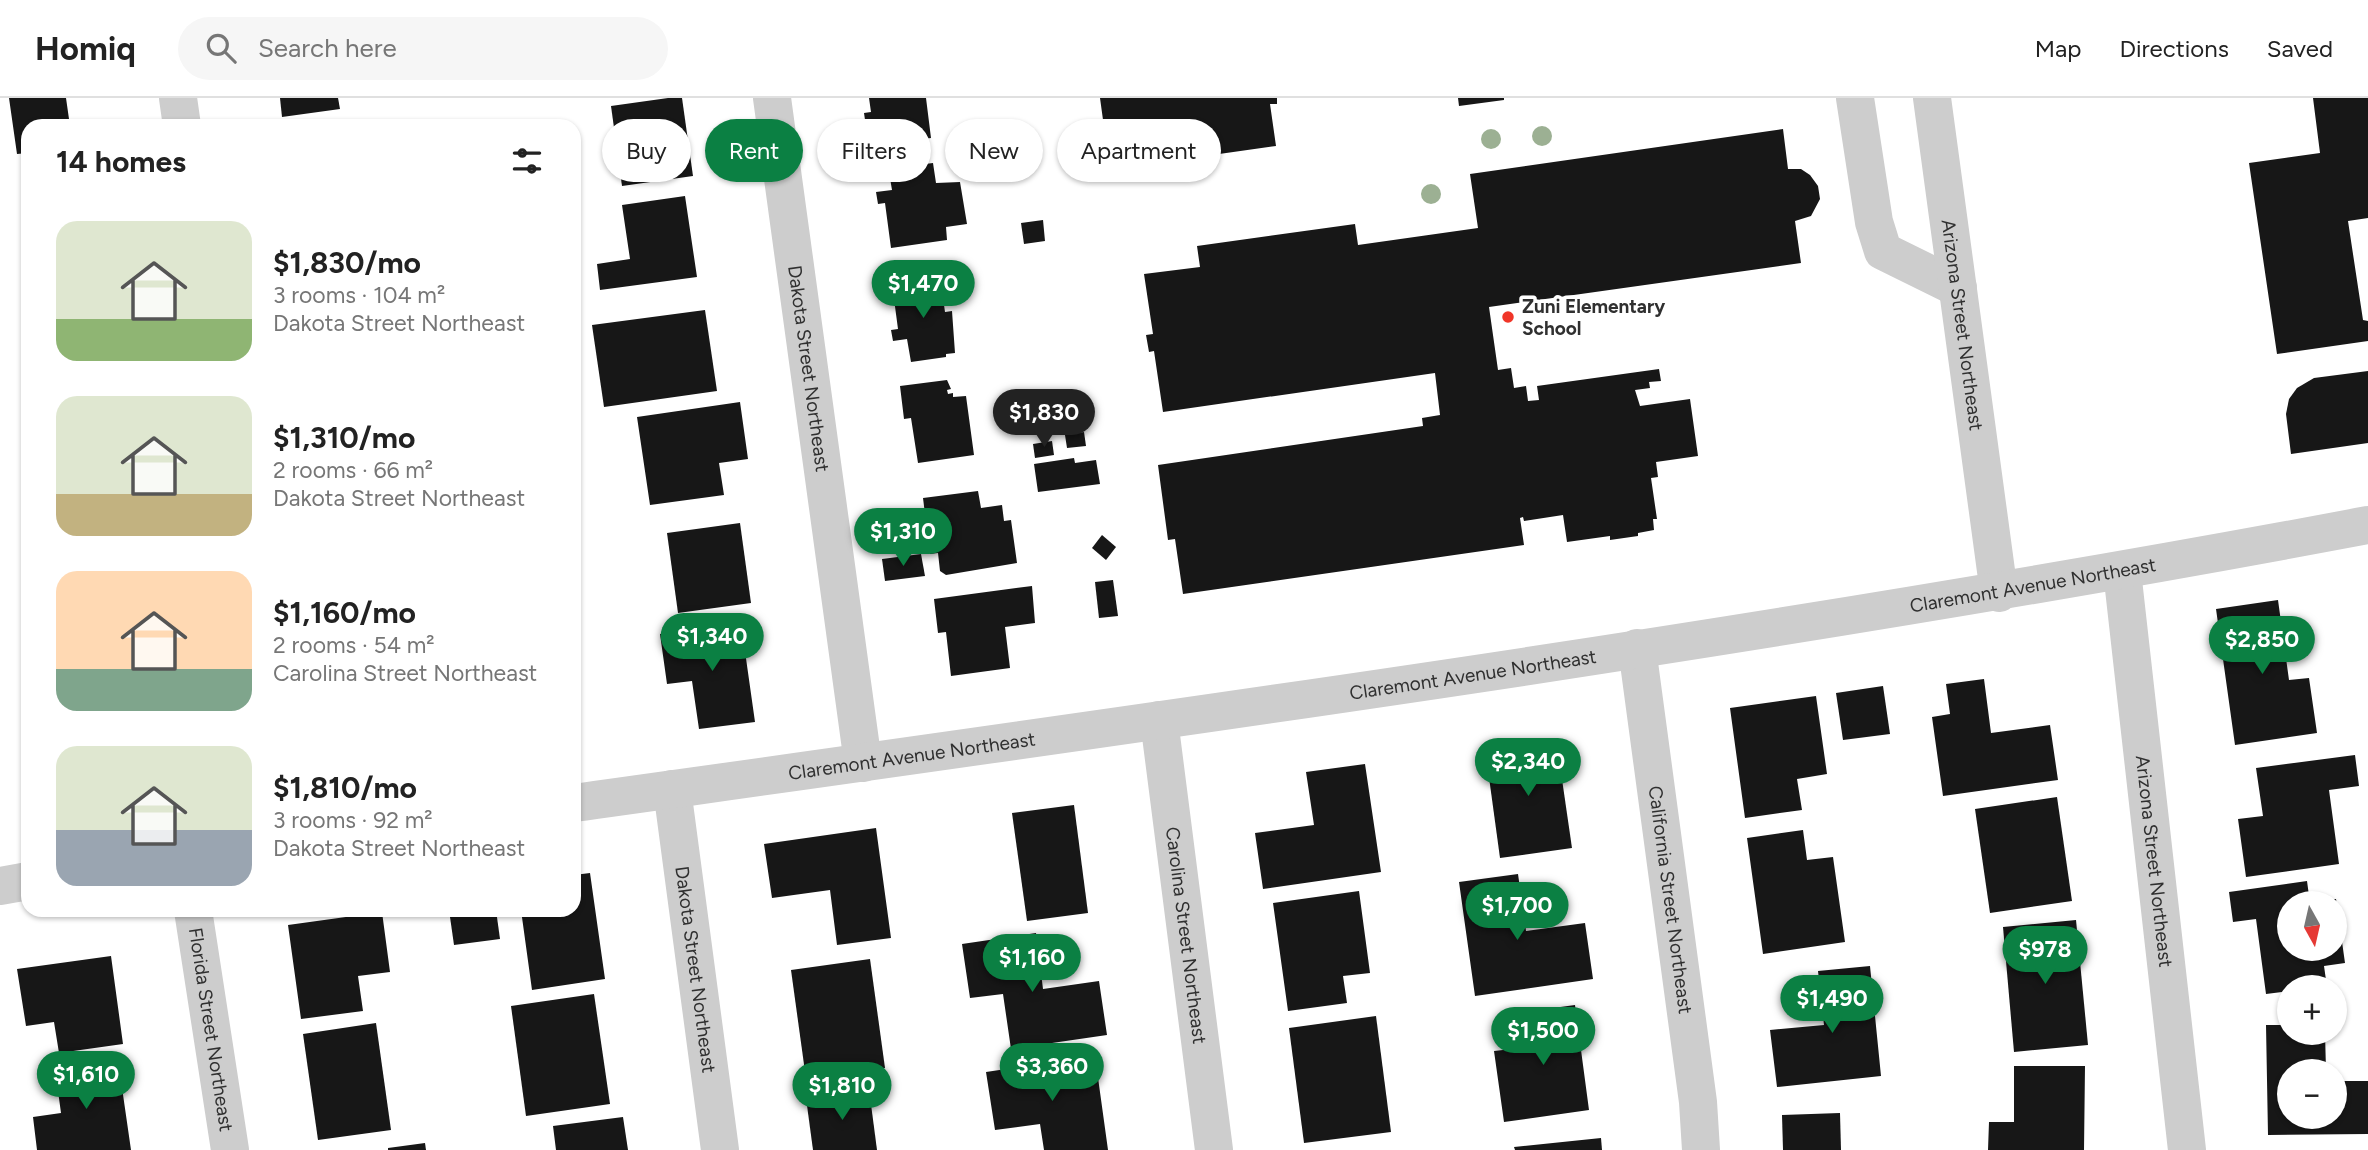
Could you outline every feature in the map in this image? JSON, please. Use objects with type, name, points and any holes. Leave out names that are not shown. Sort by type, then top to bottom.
[{"type":"street","points":[[178,98],[181,119]]},
{"type":"street","name":"Dakota Street Northeast","points":[[772,98],[863,763]]},
{"type":"street","points":[[1855,98],[1874,222],[1883,251],[1958,288]]},
{"type":"street","name":"Arizona Street Northeast","points":[[1932,98],[1999,593]]},
{"type":"street","name":"Claremont Avenue Northeast","points":[[581,802],[1159,720],[1999,593],[2368,526]]},
{"type":"street","name":"Arizona Street Northeast","points":[[2122,571],[2187,1150]]},
{"type":"street","name":"California Street Northeast","points":[[1637,648],[1698,1102],[1701,1150]]},
{"type":"street","name":"Carolina Street Northeast","points":[[1159,720],[1214,1150]]},
{"type":"street","name":"Dakota Street Northeast","points":[[672,789],[720,1150]]},
{"type":"street","points":[[0,886],[21,882]]},
{"type":"street","name":"Florida Street Northeast","points":[[194,917],[230,1150]]},
{"type":"building","points":[[9,98],[66,98],[69,119],[21,119],[21,154],[17,154]]},
{"type":"building","points":[[280,98],[338,98],[340,109],[282,117]]},
{"type":"building","points":[[682,98],[685,119],[613,119],[611,106]]},
{"type":"building","points":[[869,98],[926,98],[929,119],[865,119],[864,113],[871,112]]},
{"type":"building","points":[[1100,98],[1277,98],[1277,104],[1270,104],[1276,146],[1221,154],[1221,119],[1103,119]]},
{"type":"building","points":[[1458,98],[1504,98],[1504,100],[1459,106]]},
{"type":"building","points":[[2313,98],[2368,98],[2368,218],[2348,221],[2363,320],[2368,321],[2368,341],[2277,354],[2249,163],[2320,153]]},
{"type":"building","points":[[1783,129],[1788,169],[1801,169],[1810,175],[1818,186],[1820,199],[1811,216],[1795,221],[1801,263],[1489,307],[1498,370],[1511,368],[1514,388],[1526,386],[1528,401],[1539,400],[1537,386],[1659,369],[1661,381],[1649,382],[1650,388],[1635,390],[1640,406],[1690,399],[1698,456],[1656,462],[1658,477],[1651,478],[1657,519],[1653,519],[1654,530],[1638,533],[1638,536],[1610,540],[1610,536],[1567,542],[1563,515],[1524,521],[1523,517],[1520,518],[1524,545],[1183,594],[1175,539],[1168,540],[1158,465],[1423,426],[1422,418],[1440,415],[1435,373],[1163,412],[1154,351],[1149,352],[1146,335],[1153,334],[1144,274],[1200,267],[1197,246],[1355,224],[1358,245],[1478,228],[1470,174]]},
{"type":"building","points":[[933,163],[936,183],[960,182],[967,224],[946,227],[947,240],[891,248],[885,203],[878,204],[876,192],[892,190],[891,182],[931,182]]},
{"type":"building","points":[[621,182],[650,182],[622,186]]},
{"type":"building","points":[[685,196],[697,277],[600,290],[597,264],[630,259],[622,205]]},
{"type":"building","points":[[1043,220],[1045,241],[1024,244],[1021,223]]},
{"type":"building","points":[[940,277],[945,312],[952,311],[955,353],[946,354],[946,357],[911,362],[907,339],[893,341],[891,330],[898,329],[892,284]]},
{"type":"building","points":[[705,310],[717,391],[604,407],[592,325]]},
{"type":"building","points":[[2368,371],[2368,443],[2291,454],[2286,414],[2289,399],[2297,388],[2314,378]]},
{"type":"building","points":[[947,380],[951,389],[947,390],[948,394],[953,393],[953,397],[966,396],[974,455],[918,463],[911,418],[904,419],[900,386]]},
{"type":"building","points":[[740,402],[748,459],[719,463],[724,495],[650,505],[637,417]]},
{"type":"building","points":[[1084,432],[1086,446],[1067,448],[1065,435]]},
{"type":"building","points":[[1052,441],[1054,455],[1035,458],[1033,444]]},
{"type":"building","points":[[1074,458],[1075,463],[1096,460],[1100,484],[1038,492],[1034,464]]},
{"type":"building","points":[[978,491],[981,508],[1002,505],[1004,521],[1011,520],[1017,563],[946,575],[940,571],[938,553],[930,554],[923,498]]},
{"type":"building","points":[[740,523],[751,603],[678,613],[667,533]]},
{"type":"building","points":[[1102,535],[1116,547],[1106,560],[1092,548]]},
{"type":"building","points":[[921,554],[925,576],[885,581],[882,559]]},
{"type":"building","points":[[1113,580],[1118,616],[1099,618],[1095,582]]},
{"type":"building","points":[[1032,586],[1035,623],[1005,627],[1010,668],[951,676],[946,632],[938,633],[934,599]]},
{"type":"building","points":[[2278,600],[2289,680],[2309,678],[2317,733],[2235,745],[2216,609]]},
{"type":"building","points":[[741,623],[755,722],[699,729],[692,681],[667,684],[660,634]]},
{"type":"building","points":[[1984,679],[1991,733],[2050,725],[2058,780],[1943,796],[1932,717],[1950,714],[1946,684]]},
{"type":"building","points":[[1883,686],[1890,734],[1843,740],[1836,693]]},
{"type":"building","points":[[1816,696],[1827,774],[1797,779],[1802,810],[1745,818],[1730,708]]},
{"type":"building","points":[[1556,738],[1572,848],[1500,858],[1485,748]]},
{"type":"building","points":[[2355,755],[2359,786],[2329,790],[2339,864],[2246,877],[2238,819],[2263,816],[2256,768]]},
{"type":"building","points":[[1365,764],[1381,872],[1263,889],[1255,833],[1314,825],[1306,772]]},
{"type":"building","points":[[2057,797],[2072,901],[1990,913],[1975,809]]},
{"type":"building","points":[[1074,805],[1088,913],[1027,921],[1012,813]]},
{"type":"building","points":[[876,828],[891,938],[837,945],[830,890],[772,898],[764,844]]},
{"type":"building","points":[[1803,830],[1807,860],[1833,857],[1845,942],[1763,954],[1747,838]]},
{"type":"building","points":[[590,873],[605,979],[532,990],[522,917],[581,917],[581,874]]},
{"type":"building","points":[[1518,874],[1526,931],[1585,923],[1593,979],[1475,996],[1459,882]]},
{"type":"building","points":[[2307,881],[2308,891],[2277,891],[2277,961],[2345,963],[2324,966],[2325,975],[2277,975],[2277,993],[2266,994],[2256,919],[2233,922],[2229,892]]},
{"type":"building","points":[[1359,891],[1370,973],[1343,976],[1347,1003],[1288,1011],[1273,903]]},
{"type":"building","points":[[346,917],[383,917],[390,972],[358,976],[363,1011],[301,1019],[288,925]]},
{"type":"building","points":[[450,917],[497,917],[500,939],[454,945]]},
{"type":"building","points":[[2076,920],[2088,1045],[2014,1052],[2003,927]]},
{"type":"building","points":[[1036,933],[1043,989],[1099,981],[1107,1035],[1011,1049],[1003,994],[970,998],[962,944]]},
{"type":"building","points":[[111,956],[123,1044],[59,1053],[54,1022],[26,1026],[17,969]]},
{"type":"building","points":[[870,959],[885,1068],[806,1079],[791,970]]},
{"type":"building","points":[[1870,966],[1881,1076],[1777,1087],[1770,1030],[1824,1025],[1818,971]]},
{"type":"building","points":[[594,994],[610,1104],[526,1116],[511,1006]]},
{"type":"building","points":[[1575,1005],[1589,1110],[1504,1122],[1494,1051],[1521,1048],[1516,1013]]},
{"type":"building","points":[[1376,1016],[1391,1132],[1304,1143],[1289,1028]]},
{"type":"building","points":[[376,1023],[391,1130],[318,1140],[303,1034]]},
{"type":"building","points":[[2266,1025],[2277,1025],[2277,1045],[2325,1045],[2326,1059],[2277,1059],[2277,1129],[2347,1129],[2347,1081],[2368,1081],[2368,1134],[2268,1135]]},
{"type":"building","points":[[1095,1056],[1108,1150],[1044,1150],[1040,1124],[995,1130],[986,1072]]},
{"type":"building","points":[[118,1060],[131,1150],[37,1150],[33,1117],[61,1113],[55,1069]]},
{"type":"building","points":[[2014,1066],[2085,1066],[2084,1150],[1988,1150],[1989,1122],[2014,1122]]},
{"type":"building","points":[[869,1089],[877,1150],[813,1150],[806,1098]]},
{"type":"building","points":[[1840,1113],[1841,1150],[1783,1150],[1782,1115]]},
{"type":"building","points":[[623,1117],[628,1150],[556,1150],[553,1126]]},
{"type":"building","points":[[1601,1138],[1602,1150],[1515,1150],[1514,1147]]},
{"type":"building","points":[[425,1143],[426,1150],[388,1150],[388,1148]]},
{"type":"place","name":"Zuni Elementary School","points":[[1508,317]]}]
